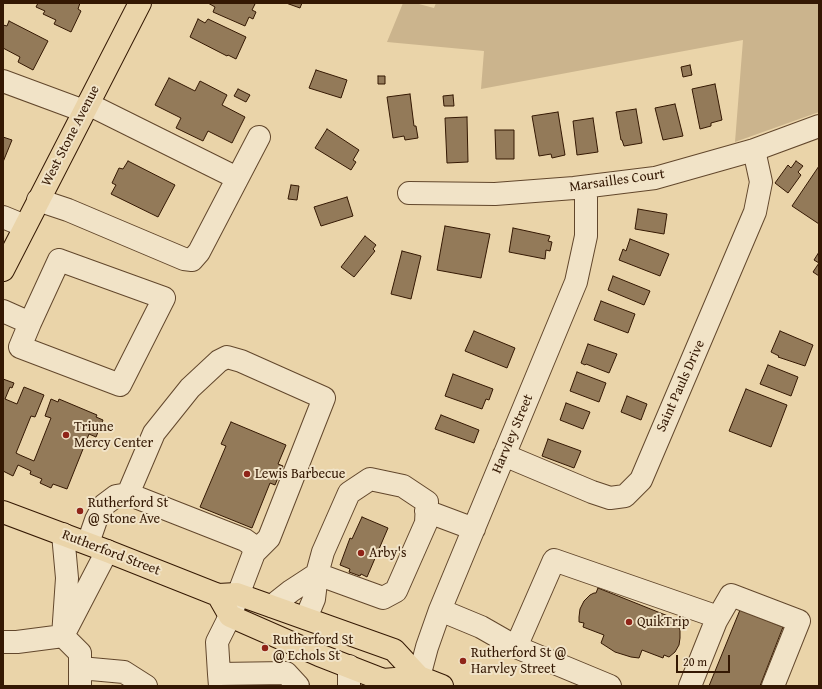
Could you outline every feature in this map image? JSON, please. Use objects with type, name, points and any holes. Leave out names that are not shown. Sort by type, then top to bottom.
[{"type":"main road","name":"West Stone Avenue","points":[[5,263],[140,3]]},
{"type":"main road","name":"Rutherford Street","points":[[3,512],[228,595],[272,606],[394,650],[435,683]]},
{"type":"main road","points":[[230,616],[295,645],[349,676],[381,683],[435,683]]},
{"type":"street","points":[[3,81],[86,107],[237,178]]},
{"type":"street","name":"Marsailles Court","points":[[409,193],[495,194],[586,187],[655,178],[754,150],[819,126]]},
{"type":"street","points":[[38,200],[68,210],[184,259],[192,260],[199,252],[258,137]]},
{"type":"street","name":"Saint Pauls Drive","points":[[504,455],[592,492],[610,498],[625,496],[641,480],[756,212],[761,182],[754,150]]},
{"type":"street","name":"Harvley Street","points":[[435,683],[427,647],[440,610],[576,282],[586,236],[586,187]]},
{"type":"street","points":[[3,217],[25,226]]},
{"type":"street","points":[[59,260],[164,298],[120,385],[20,347],[30,323],[59,260]]},
{"type":"street","points":[[3,312],[30,323]]},
{"type":"street","points":[[128,494],[154,433],[190,388],[219,361],[227,357],[241,360],[324,398],[268,538],[254,553],[228,595],[230,616],[218,642],[219,680],[292,679]]},
{"type":"street","points":[[306,618],[314,599],[317,574],[323,552],[350,493],[370,479],[403,486],[427,502],[426,522],[396,591],[383,598],[317,574]]},
{"type":"street","points":[[63,636],[97,547],[96,520],[104,505],[116,496],[128,494],[245,540],[252,545],[254,553]]},
{"type":"street","points":[[426,511],[474,529]]},
{"type":"street","points":[[63,534],[67,578],[63,636],[80,653],[80,677],[124,672],[146,686]]},
{"type":"street","points":[[516,647],[554,560],[718,617]]},
{"type":"street","points":[[272,606],[291,591],[317,574]]},
{"type":"street","points":[[690,686],[718,617],[731,596],[799,621],[773,686]]},
{"type":"street","points":[[440,610],[480,627],[516,647],[610,686]]},
{"type":"street","points":[[3,642],[17,642],[63,636]]},
{"type":"shaded area","points":[[403,3],[415,3],[434,8],[436,3],[819,3],[819,112],[735,142],[743,40],[481,89],[484,51],[387,42]]},
{"type":"building","points":[[38,3],[80,3],[78,9],[81,11],[71,32],[54,24],[56,20],[43,14],[45,11],[36,7]]},
{"type":"building","points":[[208,3],[252,3],[255,4],[252,10],[256,12],[253,19],[249,17],[245,26],[213,12],[215,7]]},
{"type":"building","points":[[286,3],[302,3],[300,8]]},
{"type":"building","points":[[198,19],[205,23],[208,19],[246,37],[236,59],[190,37]]},
{"type":"building","points":[[9,21],[48,41],[33,70],[18,62],[20,57],[3,48],[3,25],[7,26]]},
{"type":"building","points":[[690,65],[692,75],[683,77],[681,67]]},
{"type":"building","points":[[316,70],[347,80],[341,98],[309,88]]},
{"type":"building","points":[[378,76],[385,76],[385,84],[378,84]]},
{"type":"building","points":[[169,78],[195,91],[200,81],[227,95],[222,105],[245,117],[232,143],[208,131],[203,141],[176,128],[181,118],[155,105]]},
{"type":"building","points":[[715,84],[722,120],[711,123],[711,126],[700,129],[692,89]]},
{"type":"building","points":[[238,89],[250,95],[246,102],[234,96]]},
{"type":"building","points":[[410,94],[414,126],[416,126],[418,138],[405,140],[404,136],[393,138],[387,97]]},
{"type":"building","points":[[453,95],[454,106],[444,106],[443,96]]},
{"type":"building","points":[[675,104],[683,136],[663,140],[655,108]]},
{"type":"building","points":[[636,109],[642,143],[624,146],[621,140],[616,112]]},
{"type":"building","points":[[558,112],[565,155],[552,158],[551,154],[539,156],[532,116]]},
{"type":"building","points":[[467,117],[468,162],[447,163],[445,118]]},
{"type":"building","points":[[593,118],[598,152],[577,155],[573,121]]},
{"type":"building","points":[[327,129],[359,150],[353,160],[356,162],[351,170],[315,148]]},
{"type":"building","points":[[495,130],[514,130],[514,159],[496,159]]},
{"type":"building","points":[[3,137],[12,140],[3,162]]},
{"type":"building","points":[[128,161],[175,185],[158,217],[111,194],[116,185],[112,183],[119,168],[123,169]]},
{"type":"building","points":[[796,161],[803,166],[798,172],[801,175],[788,193],[775,183],[788,165],[791,168]]},
{"type":"building","points":[[819,166],[819,224],[792,206]]},
{"type":"building","points":[[291,185],[299,186],[297,200],[288,199]]},
{"type":"building","points":[[347,197],[353,216],[321,226],[314,207]]},
{"type":"building","points":[[638,209],[667,214],[664,234],[635,229]]},
{"type":"building","points":[[445,226],[490,234],[481,278],[437,270]]},
{"type":"building","points":[[513,228],[550,236],[548,241],[552,242],[550,251],[546,250],[545,259],[509,252]]},
{"type":"building","points":[[365,236],[376,245],[373,249],[375,251],[354,277],[341,267]]},
{"type":"building","points":[[630,239],[669,254],[660,276],[619,260],[623,249],[626,251]]},
{"type":"building","points":[[402,251],[421,256],[411,299],[391,294]]},
{"type":"building","points":[[819,252],[819,263],[814,260]]},
{"type":"building","points":[[819,263],[819,276],[813,272]]},
{"type":"building","points":[[613,276],[650,291],[644,305],[608,290]]},
{"type":"building","points":[[601,301],[635,314],[628,333],[594,320]]},
{"type":"building","points":[[474,331],[515,348],[507,368],[465,351]]},
{"type":"building","points":[[780,331],[813,345],[805,366],[778,357],[779,356],[771,352]]},
{"type":"building","points":[[588,344],[617,354],[609,373],[581,363]]},
{"type":"building","points":[[768,365],[798,377],[791,396],[760,384]]},
{"type":"building","points":[[577,372],[606,383],[599,402],[570,391]]},
{"type":"building","points":[[453,374],[493,389],[489,400],[486,399],[482,409],[445,396]]},
{"type":"building","name":"Triune Mercy Center","points":[[3,379],[14,383],[12,388],[10,387],[5,399],[17,404],[24,387],[44,395],[35,417],[31,416],[16,453],[34,461],[51,418],[45,416],[51,399],[58,402],[59,399],[97,415],[96,417],[103,420],[96,437],[89,434],[67,489],[53,484],[51,488],[40,483],[42,479],[30,474],[31,471],[18,465],[13,476],[3,471]]},
{"type":"building","points":[[746,389],[787,405],[771,447],[729,431]]},
{"type":"building","points":[[627,396],[647,404],[641,420],[621,412]]},
{"type":"building","points":[[566,403],[590,412],[583,429],[560,420]]},
{"type":"building","points":[[441,415],[479,430],[474,443],[435,429]]},
{"type":"building","name":"Lewis Barbecue","points":[[231,422],[286,445],[278,464],[283,466],[275,485],[270,483],[252,528],[200,507],[226,446],[221,444]]},
{"type":"building","points":[[548,439],[581,451],[574,468],[542,456]]},
{"type":"building","name":"Arby's","points":[[362,517],[388,528],[367,577],[361,574],[360,576],[349,572],[350,569],[340,565],[350,538],[352,539]]},
{"type":"building","name":"QuikTrip","points":[[598,588],[678,620],[676,626],[678,626],[680,630],[680,638],[679,645],[675,652],[669,657],[664,655],[663,658],[642,650],[639,658],[615,652],[601,643],[604,635],[583,627],[584,623],[579,622],[580,609],[584,601],[590,595],[596,593]]},
{"type":"building","name":"QuikTrip","points":[[740,610],[783,627],[760,686],[709,686]]},
{"type":"place","name":"Triune Mercy Center","points":[[66,435]]},
{"type":"place","name":"Lewis Barbecue","points":[[247,474]]},
{"type":"place","name":"Rutherford St @ Stone Ave","points":[[80,511]]},
{"type":"place","name":"Arby's","points":[[361,553]]},
{"type":"place","name":"QuikTrip","points":[[629,622]]},
{"type":"place","name":"Rutherford St @ Echols St","points":[[265,648]]},
{"type":"place","name":"Rutherford St @ Harvley Street","points":[[463,661]]}]
